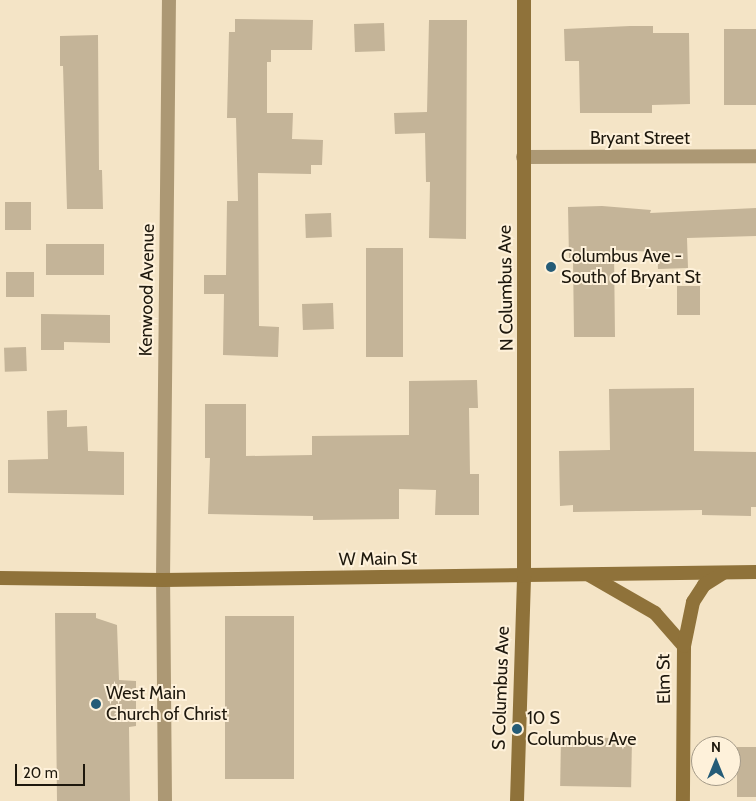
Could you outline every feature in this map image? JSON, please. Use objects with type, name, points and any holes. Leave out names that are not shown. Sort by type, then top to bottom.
[{"type":"main road","name":"N Columbus Ave","points":[[524,0],[524,576]]},
{"type":"main road","points":[[684,646],[693,602],[704,585],[723,572]]},
{"type":"main road","name":"W Main St","points":[[0,578],[163,580],[756,572]]},
{"type":"main road","name":"Elm St","points":[[588,575],[655,613],[684,646],[683,801]]},
{"type":"main road","name":"S Columbus Ave","points":[[517,801],[524,576]]},
{"type":"street","name":"Kenwood Avenue","points":[[165,801],[163,580],[169,0]]},
{"type":"street","name":"Bryant Street","points":[[523,157],[756,156]]},
{"type":"building","points":[[235,19],[313,20],[312,50],[271,50],[271,62],[267,62],[267,113],[293,113],[292,139],[323,140],[322,165],[311,165],[311,174],[258,173],[259,326],[279,327],[278,357],[223,355],[224,294],[204,294],[204,275],[226,275],[227,201],[238,201],[236,118],[227,118],[229,32],[235,32]]},
{"type":"building","points":[[429,20],[467,20],[466,239],[429,238],[430,182],[426,182],[425,133],[395,134],[394,113],[427,112]]},
{"type":"building","points":[[384,23],[385,51],[355,52],[354,24]]},
{"type":"building","points":[[653,26],[653,33],[689,33],[690,104],[652,105],[652,113],[580,113],[579,61],[565,61],[564,29]]},
{"type":"building","points":[[724,29],[756,29],[756,105],[724,105]]},
{"type":"building","points":[[98,35],[99,170],[102,170],[103,209],[67,209],[63,66],[60,66],[60,36]]},
{"type":"building","points":[[5,202],[31,202],[31,230],[5,230]]},
{"type":"building","points":[[602,206],[651,210],[650,213],[756,208],[756,236],[687,238],[688,268],[658,269],[657,252],[614,250],[615,337],[574,337],[573,258],[569,258],[568,207]]},
{"type":"building","points":[[331,213],[332,237],[306,238],[305,214]]},
{"type":"building","points":[[46,244],[104,244],[104,275],[46,275]]},
{"type":"building","points":[[366,248],[403,248],[403,357],[366,357]]},
{"type":"building","points":[[6,272],[34,272],[34,297],[6,297]]},
{"type":"building","points":[[677,286],[700,286],[700,315],[677,315]]},
{"type":"building","points":[[333,303],[334,329],[303,330],[302,304]]},
{"type":"building","points":[[41,314],[110,315],[110,343],[64,342],[64,350],[41,350]]},
{"type":"building","points":[[26,347],[27,371],[5,372],[4,348]]},
{"type":"building","points":[[477,380],[478,408],[469,408],[470,474],[479,474],[479,515],[435,515],[436,490],[399,489],[399,519],[313,520],[313,516],[208,514],[210,458],[205,458],[205,404],[246,404],[246,456],[312,455],[312,436],[409,435],[409,381]]},
{"type":"building","points":[[694,388],[694,451],[756,452],[756,507],[751,507],[751,516],[702,515],[702,510],[573,512],[573,505],[560,506],[559,451],[610,450],[609,389]]},
{"type":"building","points":[[67,410],[67,427],[87,426],[88,451],[124,452],[124,495],[8,493],[8,460],[48,459],[47,411]]},
{"type":"building","name":"West Main Church of Christ","points":[[55,613],[96,613],[96,618],[117,625],[119,680],[136,681],[136,726],[129,727],[130,801],[57,801]]},
{"type":"building","points":[[225,616],[294,616],[294,779],[225,779]]},
{"type":"building","points":[[561,737],[632,738],[631,787],[560,786]]},
{"type":"building","points":[[741,747],[756,747],[756,797],[737,797],[737,786],[741,786]]},
{"type":"place","name":"Columbus Ave - South of Bryant St","points":[[551,267]]},
{"type":"place","name":"West Main Church of Christ","points":[[96,704]]},
{"type":"place","name":"10 S Columbus Ave","points":[[517,729]]}]
